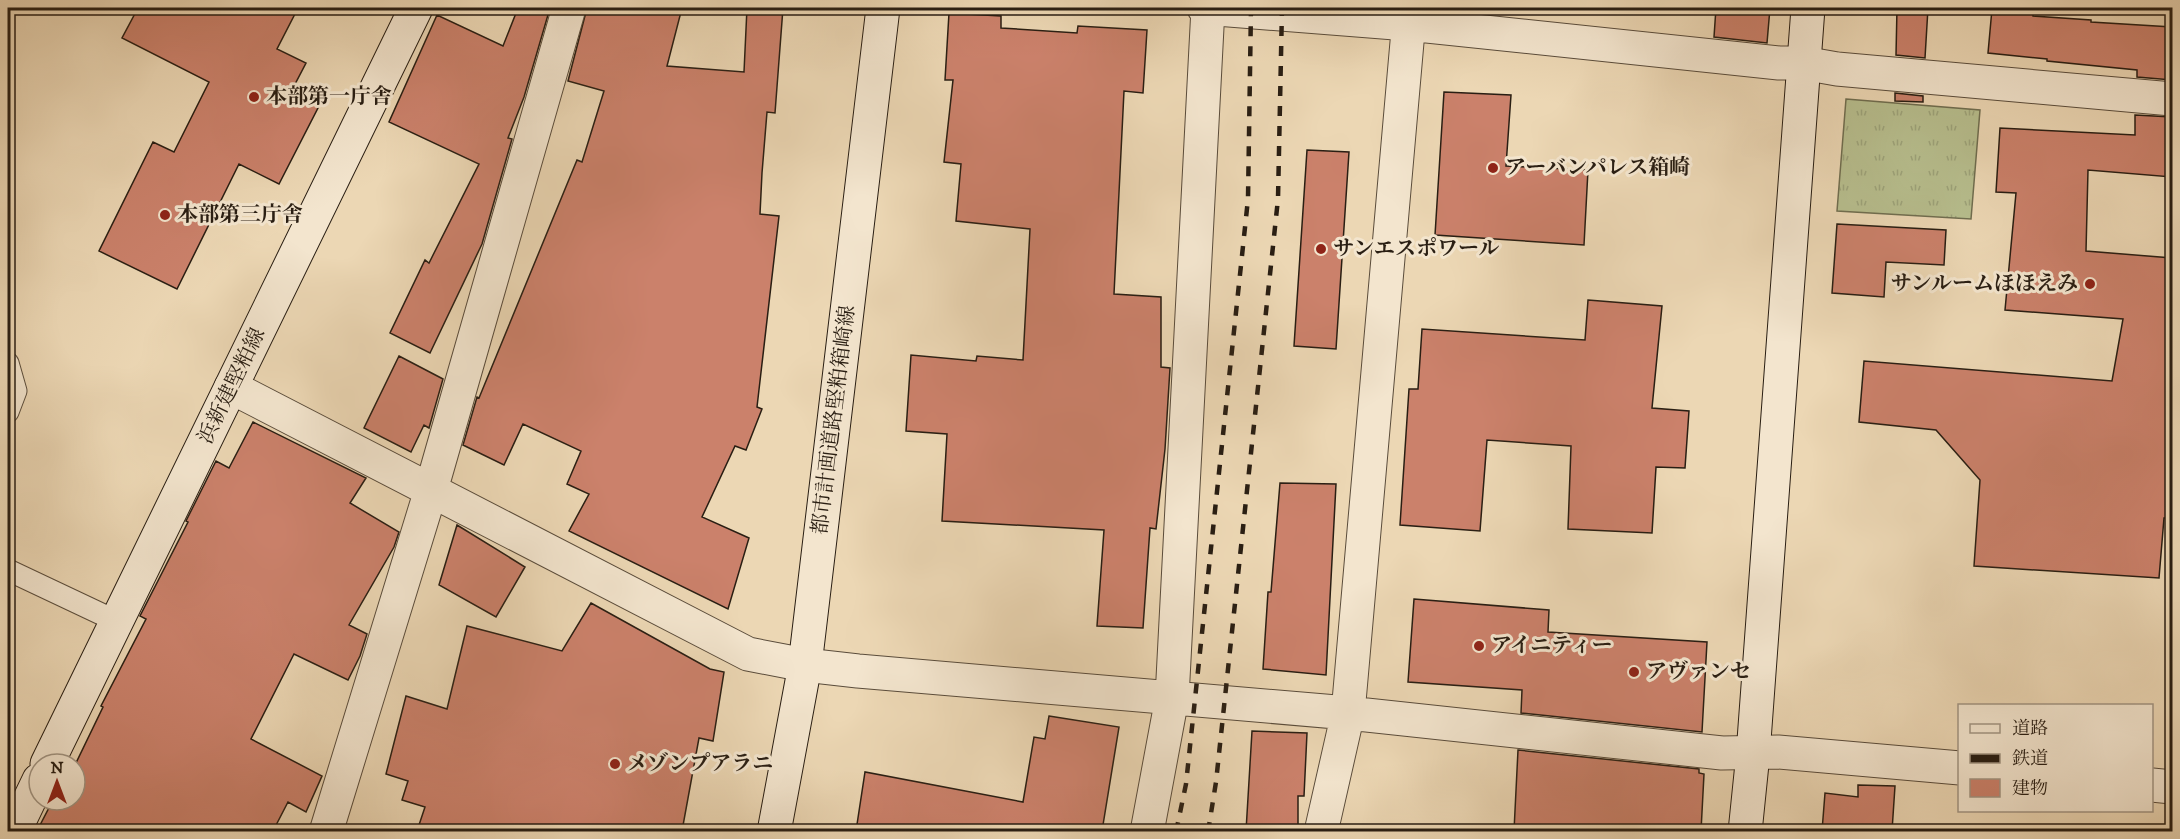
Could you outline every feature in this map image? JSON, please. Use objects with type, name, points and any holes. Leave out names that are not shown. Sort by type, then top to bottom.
[{"type":"street","name":"浜新建堅粕線","points":[[53,752],[416,8]]},
{"type":"street","points":[[326,831],[431,490],[569,8]]},
{"type":"street","name":"都市計画道路堅粕箱崎線","points":[[774,831],[805,665],[883,8]]},
{"type":"street","points":[[1148,831],[1172,698],[1193,332],[1207,8],[1409,16],[1779,63],[1803,63],[1836,69],[2172,99]]},
{"type":"street","points":[[1745,831],[1753,754],[1808,8]]},
{"type":"street","points":[[1321,831],[1348,713],[1409,16]]},
{"type":"street","points":[[231,387],[748,654],[805,665],[1348,713],[1722,753],[1778,752],[1958,768]]},
{"type":"street","points":[[2153,785],[2172,787]]},
{"type":"street","points":[[14,831],[27,804]]},
{"type":"lane","points":[[8,363],[16,391],[8,412]]},
{"type":"lane","points":[[8,570],[116,621]]},
{"type":"green space","points":[[1846,99],[1980,110],[1971,219],[1837,211]]},
{"type":"building","name":"本部第一庁舎","points":[[138,8],[298,8],[277,49],[306,63],[292,90],[320,104],[279,184],[239,164],[177,289],[99,251],[153,142],[174,152],[209,82],[122,38]]},
{"type":"building","points":[[518,8],[550,8],[524,97],[508,138],[512,139],[482,244],[430,353],[390,333],[425,260],[429,263],[479,164],[389,122],[437,15],[503,46]]},
{"type":"building","points":[[587,8],[682,8],[667,66],[744,72],[747,8],[783,8],[775,113],[767,112],[762,173],[760,214],[779,216],[757,407],[762,409],[746,450],[735,446],[702,517],[749,538],[728,609],[569,531],[589,494],[567,484],[581,451],[523,424],[504,465],[463,445],[477,397],[479,398],[577,160],[582,162],[604,91],[568,81]]},
{"type":"building","points":[[1716,8],[1770,8],[1767,43],[1714,37]]},
{"type":"building","points":[[1897,8],[1928,8],[1925,58],[1896,55]]},
{"type":"building","points":[[1992,9],[2033,12],[2033,16],[2091,20],[2091,22],[2172,27],[2172,80],[2137,77],[2137,70],[1988,53]]},
{"type":"building","points":[[949,13],[1001,16],[1001,28],[1077,33],[1078,26],[1147,30],[1143,93],[1124,91],[1114,294],[1161,297],[1161,367],[1170,368],[1165,449],[1156,529],[1150,528],[1143,628],[1097,626],[1104,530],[942,521],[947,434],[906,431],[911,355],[976,361],[977,356],[1023,360],[1030,229],[956,221],[961,164],[944,162],[953,80],[945,80]]},
{"type":"building","name":"アーバンパレス箱崎","points":[[1444,92],[1511,95],[1506,166],[1588,170],[1584,245],[1435,235]]},
{"type":"building","points":[[1895,93],[1923,96],[1923,102],[1895,101]]},
{"type":"building","points":[[2135,115],[2172,117],[2172,177],[2088,170],[2086,251],[2172,258],[2172,518],[2164,518],[2159,578],[1974,566],[1980,480],[1936,430],[1859,422],[1864,361],[2112,381],[2123,319],[2005,310],[2016,193],[1996,192],[2000,128],[2135,135]]},
{"type":"building","name":"サンエスポワール","points":[[1307,150],[1349,152],[1336,349],[1294,346]]},
{"type":"building","points":[[1837,224],[1946,230],[1944,265],[1886,262],[1884,297],[1832,293]]},
{"type":"building","points":[[1588,300],[1662,306],[1652,408],[1689,411],[1685,468],[1656,467],[1652,533],[1568,529],[1571,446],[1487,440],[1480,531],[1400,525],[1409,389],[1418,389],[1422,329],[1585,340]]},
{"type":"building","points":[[399,356],[443,379],[429,428],[424,425],[411,452],[364,428]]},
{"type":"building","points":[[253,422],[366,478],[350,503],[399,532],[394,547],[349,625],[367,634],[360,656],[348,680],[294,654],[251,739],[322,776],[306,812],[288,802],[273,831],[37,831],[47,812],[87,812],[87,752],[81,752],[103,707],[101,706],[146,619],[140,616],[216,461],[229,468]]},
{"type":"building","points":[[1280,483],[1336,484],[1326,675],[1263,669],[1268,592],[1271,592]]},
{"type":"building","points":[[457,525],[525,567],[496,617],[439,585]]},
{"type":"building","points":[[1414,599],[1549,610],[1548,632],[1707,642],[1702,732],[1521,713],[1522,690],[1408,682]]},
{"type":"building","points":[[591,603],[710,669],[724,672],[713,741],[699,738],[682,831],[417,831],[425,807],[402,800],[408,781],[386,774],[406,696],[447,709],[467,626],[562,651]]},
{"type":"building","points":[[1049,716],[1119,727],[1102,831],[856,831],[865,772],[1023,802],[1034,737],[1045,739]]},
{"type":"building","points":[[1252,731],[1307,733],[1304,796],[1298,796],[1298,831],[1246,831]]},
{"type":"building","points":[[1518,750],[1699,769],[1699,773],[1704,774],[1701,831],[1514,831]]},
{"type":"building","points":[[1858,785],[1895,786],[1892,831],[1822,831],[1825,793],[1858,797]]},
{"type":"railway","points":[[1176,832],[1186,784],[1248,199],[1251,8]]},
{"type":"railway","points":[[1208,832],[1216,782],[1278,199],[1282,8]]},
{"type":"place","name":"本部第一庁舎","points":[[254,97]]},
{"type":"place","name":"アーバンパレス箱崎","points":[[1493,168]]},
{"type":"place","name":"本部第三庁舎","points":[[165,215]]},
{"type":"place","name":"サンエスポワール","points":[[1321,249]]},
{"type":"place","name":"サンルームほほえみ","points":[[2090,284]]},
{"type":"place","name":"アイニティー","points":[[1479,646]]},
{"type":"place","name":"アヴァンセ","points":[[1634,672]]},
{"type":"place","name":"メゾンプアラニ","points":[[615,764]]}]
